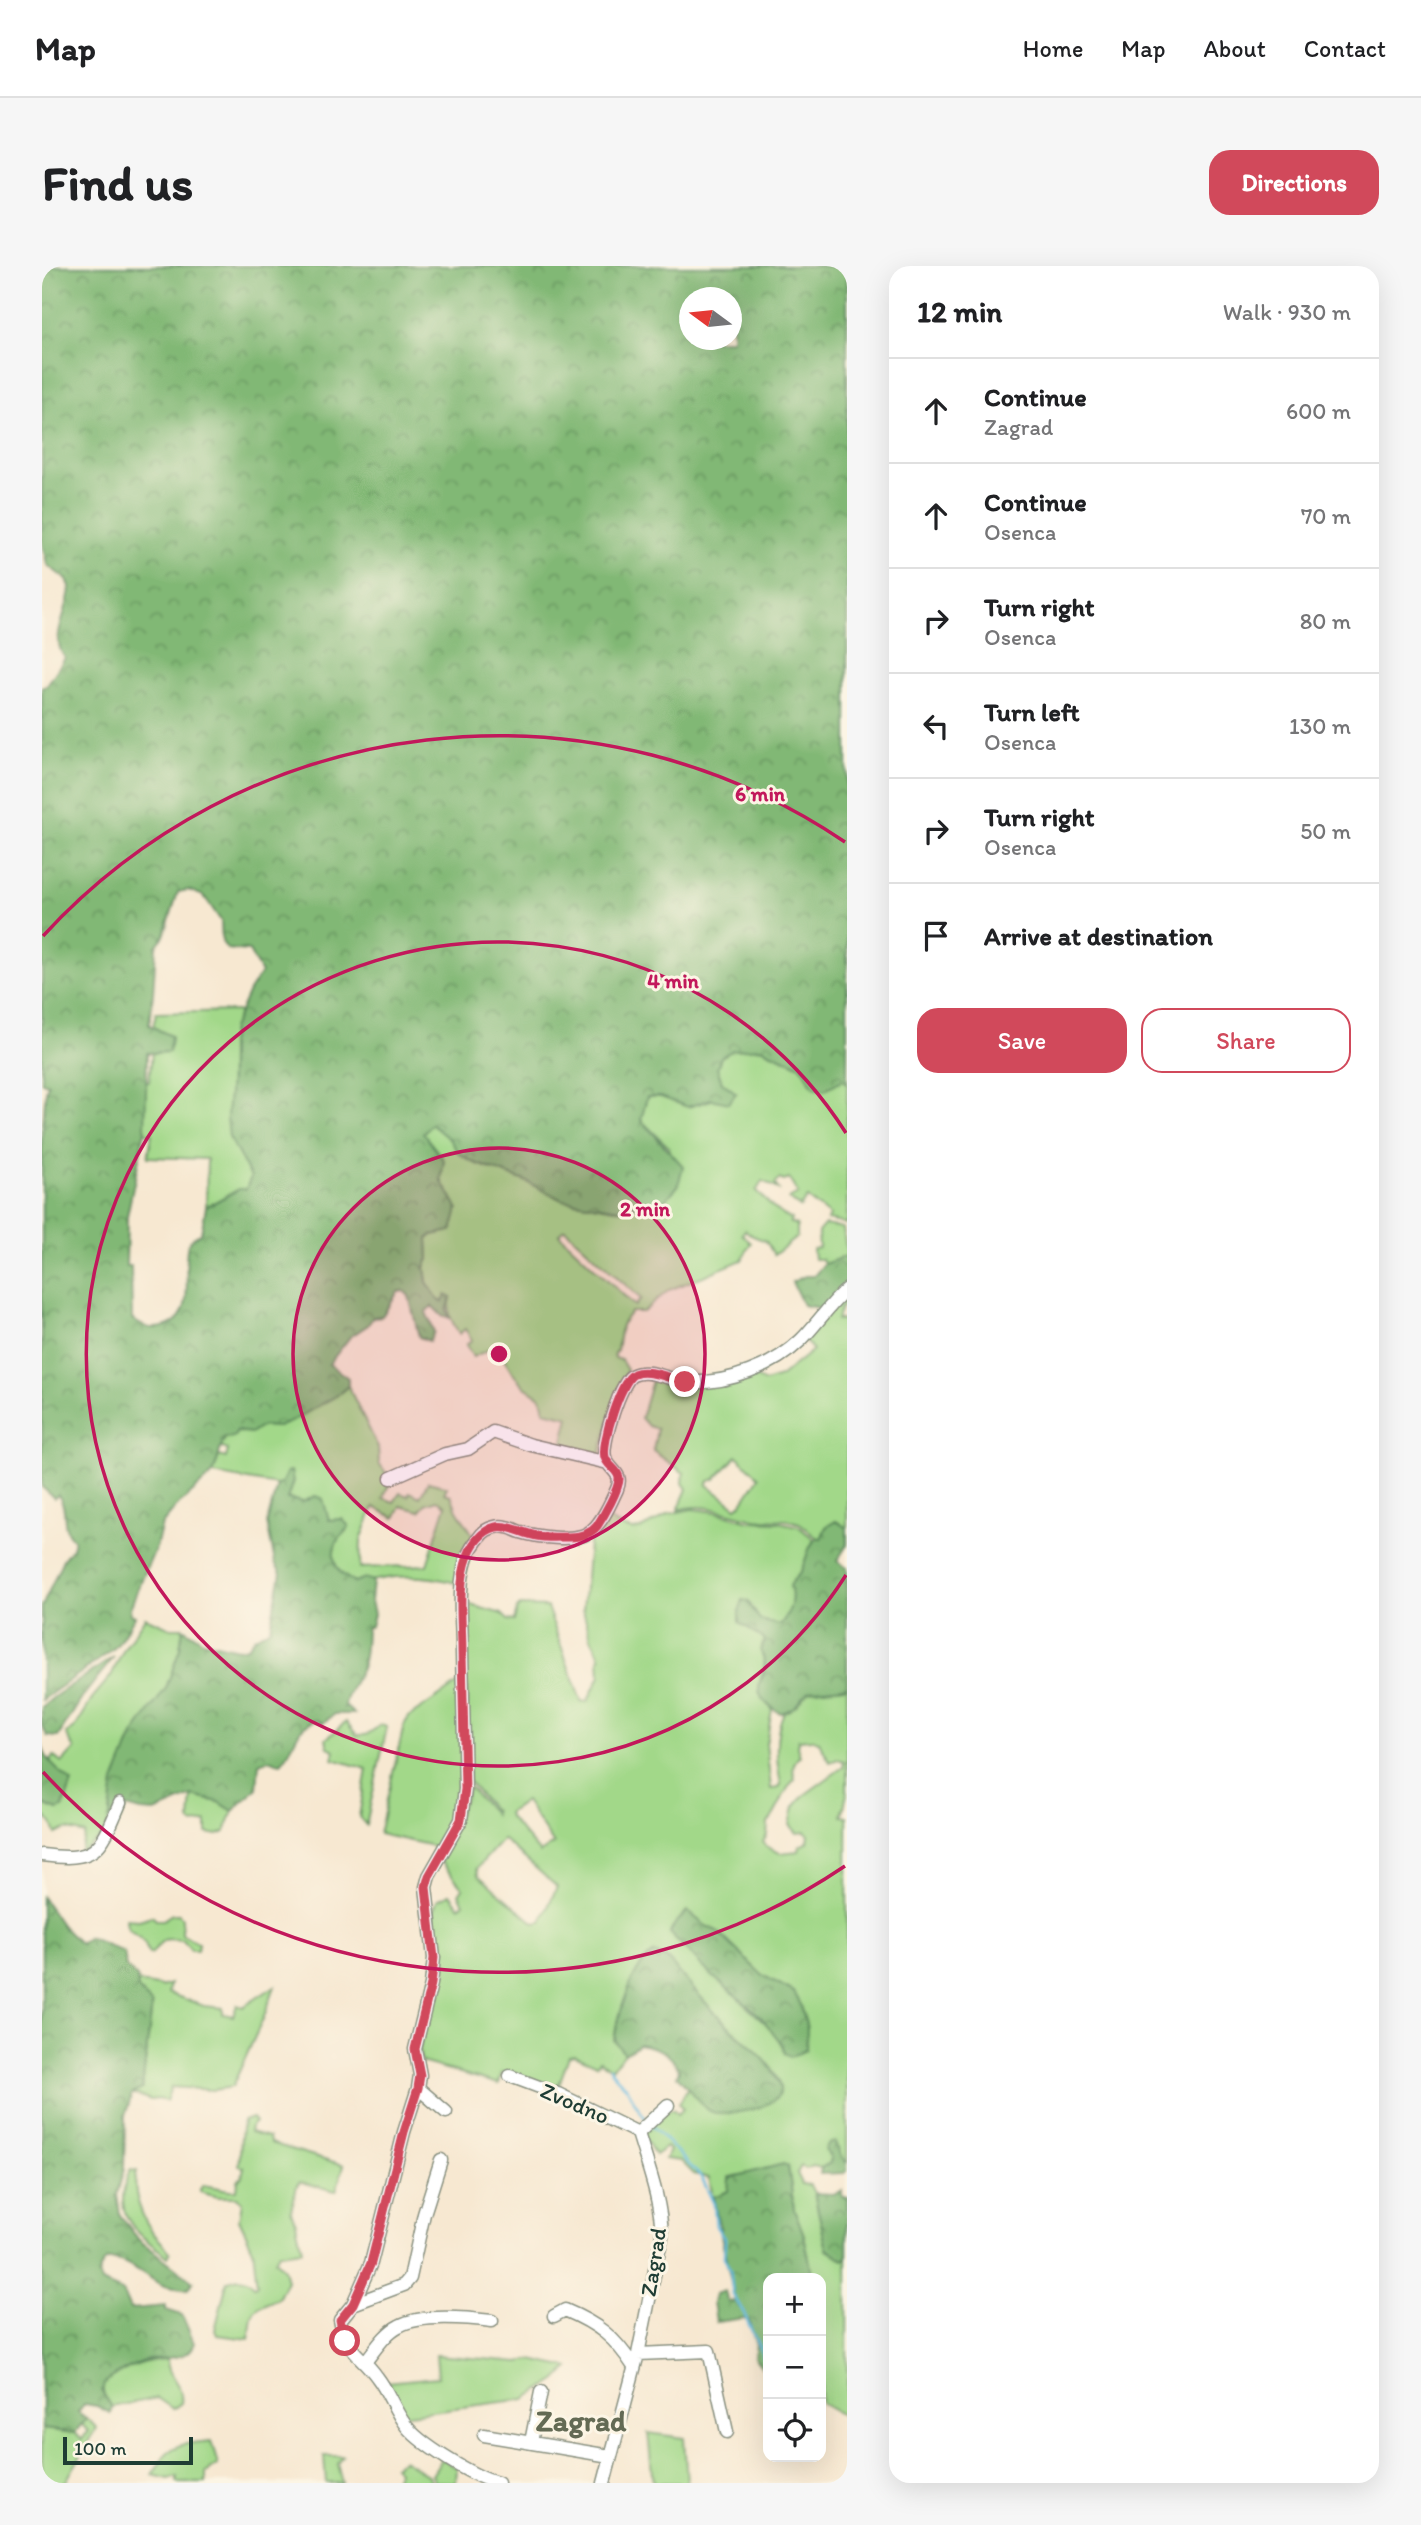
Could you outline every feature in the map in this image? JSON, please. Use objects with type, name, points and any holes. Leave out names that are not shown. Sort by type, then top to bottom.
[{"type":"street","points":[[498,2483],[460,2466],[415,2436],[404,2424],[378,2377],[345,2341],[340,2320],[353,2304],[371,2263],[404,2132],[418,2088],[420,2075],[415,2049],[431,1984],[434,1958],[426,1887],[429,1876],[461,1820],[465,1789],[461,1602],[467,1556],[484,1532],[493,1527],[506,1526],[540,1536],[576,1537],[587,1534],[596,1527],[618,1488],[620,1479],[604,1456],[604,1447],[626,1380],[632,1375],[643,1372],[685,1382],[704,1383],[732,1378],[757,1369],[800,1341],[847,1289]]},
{"type":"street","points":[[391,1478],[445,1454],[468,1449],[493,1432],[531,1445],[608,1463]]},
{"type":"street","points":[[42,1855],[56,1857],[93,1853],[111,1826],[120,1803]]},
{"type":"street","name":"Zvodno","points":[[510,2076],[645,2126],[649,2171]]},
{"type":"street","points":[[418,2088],[446,2112]]},
{"type":"street","points":[[645,2126],[667,2105]]},
{"type":"street","points":[[353,2304],[404,2285],[410,2278],[424,2214],[441,2160]]},
{"type":"street","name":"Zagrad","points":[[604,2483],[636,2360],[662,2236],[662,2222],[649,2171]]},
{"type":"street","points":[[554,2316],[565,2310],[591,2321],[636,2360],[709,2351],[727,2432]]},
{"type":"street","points":[[365,2362],[391,2331],[407,2322],[445,2318],[492,2321]]},
{"type":"street","points":[[531,2442],[541,2392]]},
{"type":"street","points":[[484,2435],[610,2456]]},
{"type":"green space","points":[[42,266],[847,266],[847,1082],[842,1080],[824,1090],[813,1087],[801,1066],[761,1048],[733,1050],[721,1057],[717,1068],[722,1082],[736,1093],[729,1103],[710,1099],[688,1107],[661,1097],[647,1097],[641,1120],[683,1166],[678,1186],[655,1208],[634,1204],[625,1209],[613,1208],[562,1200],[525,1181],[475,1163],[459,1154],[450,1140],[431,1124],[423,1133],[444,1160],[441,1180],[458,1209],[452,1231],[432,1235],[428,1239],[429,1259],[425,1267],[427,1282],[438,1300],[443,1302],[446,1295],[451,1298],[447,1311],[450,1318],[441,1315],[432,1306],[426,1312],[434,1332],[429,1341],[419,1337],[409,1296],[404,1291],[398,1292],[382,1316],[373,1317],[368,1325],[350,1337],[329,1364],[348,1378],[348,1386],[336,1396],[290,1422],[278,1427],[262,1426],[252,1433],[237,1431],[234,1437],[224,1438],[213,1474],[177,1506],[162,1524],[156,1547],[130,1608],[130,1614],[135,1616],[117,1645],[42,1700],[42,1607],[74,1540],[68,1533],[63,1505],[58,1495],[54,1498],[42,1487],[42,1133],[48,1084],[42,1082],[42,687],[47,685],[65,658],[60,650],[59,632],[70,586],[67,580],[47,565],[42,543]],"holes":[[[188,890],[204,896],[221,921],[222,942],[227,949],[249,951],[261,973],[249,991],[232,1029],[230,1045],[227,1117],[229,1137],[251,1177],[246,1189],[239,1189],[206,1207],[201,1233],[192,1239],[188,1246],[187,1295],[181,1315],[163,1327],[150,1328],[132,1319],[131,1266],[126,1266],[127,1216],[145,1130],[147,1053],[169,1052],[171,1036],[149,1025],[156,946],[164,936],[178,892]]]},
{"type":"green space","points":[[156,1013],[239,1013],[232,1029],[230,1045],[229,1137],[251,1177],[247,1189],[229,1194],[206,1207],[207,1159],[148,1157],[152,1134],[144,1133],[145,1082],[149,1082],[152,1053],[169,1052],[171,1036],[153,1027]]},
{"type":"green space","points":[[760,1048],[801,1066],[824,1089],[842,1080],[847,1082],[847,1224],[827,1220],[830,1216],[807,1198],[800,1207],[789,1199],[798,1194],[789,1179],[779,1179],[775,1184],[778,1189],[763,1181],[756,1191],[776,1210],[791,1219],[790,1223],[797,1225],[797,1237],[774,1255],[766,1241],[745,1230],[742,1234],[751,1243],[742,1260],[669,1290],[643,1312],[631,1312],[621,1325],[617,1350],[614,1353],[615,1358],[621,1360],[627,1370],[620,1385],[600,1456],[561,1449],[569,1417],[544,1411],[540,1397],[515,1376],[496,1346],[473,1357],[466,1345],[472,1340],[465,1329],[459,1334],[452,1321],[449,1308],[451,1298],[443,1302],[438,1300],[427,1282],[425,1267],[429,1259],[428,1239],[432,1235],[452,1231],[452,1197],[441,1180],[423,1133],[431,1123],[450,1140],[460,1154],[475,1163],[594,1205],[618,1209],[640,1206],[655,1208],[669,1147],[641,1120],[647,1097],[661,1097],[688,1107],[736,1093],[722,1082],[717,1068],[721,1057],[733,1050]],"holes":[[[565,1229],[641,1299],[635,1306],[559,1234]]]},
{"type":"green space","points":[[824,1225],[843,1228],[847,1256],[824,1264],[822,1259],[814,1259],[813,1249],[819,1248],[818,1232]]},
{"type":"green space","points":[[847,1256],[847,1287],[824,1309],[803,1305],[792,1282],[805,1276],[814,1276],[824,1264]]},
{"type":"green space","points":[[847,1293],[847,1305],[841,1307],[837,1320],[847,1320],[847,1528],[836,1521],[826,1527],[821,1539],[793,1521],[755,1519],[697,1507],[678,1510],[687,1489],[683,1483],[684,1473],[653,1451],[657,1429],[648,1426],[641,1418],[653,1377],[675,1383],[748,1373],[765,1382],[780,1377],[813,1350],[804,1340]],"holes":[[[737,1456],[759,1477],[742,1503],[736,1507],[707,1485]]]},
{"type":"green space","points":[[348,1386],[378,1447],[379,1463],[391,1480],[383,1498],[394,1502],[400,1493],[408,1496],[410,1492],[420,1497],[428,1482],[447,1487],[444,1493],[451,1495],[473,1535],[467,1545],[459,1584],[438,1579],[407,1577],[355,1582],[343,1575],[334,1559],[338,1540],[349,1527],[342,1519],[329,1520],[322,1498],[315,1496],[303,1502],[287,1498],[293,1481],[287,1472],[281,1484],[277,1485],[213,1474],[219,1456],[226,1458],[228,1450],[220,1447],[229,1435],[252,1433],[262,1426],[278,1427],[336,1396]],"holes":[[[437,1500],[446,1505],[427,1565],[360,1568],[361,1540],[374,1507],[395,1518],[401,1506],[420,1511],[425,1504]]]},
{"type":"green space","points":[[291,1471],[293,1481],[287,1499],[303,1502],[315,1496],[323,1499],[329,1520],[342,1519],[349,1526],[335,1547],[334,1559],[339,1570],[355,1582],[365,1578],[373,1581],[371,1601],[374,1614],[371,1626],[366,1628],[363,1663],[345,1706],[354,1714],[335,1714],[323,1723],[317,1720],[303,1727],[281,1763],[268,1760],[259,1763],[257,1788],[233,1811],[219,1802],[192,1796],[155,1812],[127,1807],[113,1834],[110,1812],[114,1782],[133,1735],[166,1688],[180,1649],[183,1628],[203,1641],[238,1649],[247,1647],[254,1638],[270,1628],[281,1573],[275,1563],[267,1523],[277,1485],[281,1484],[287,1472]]},
{"type":"green space","points":[[692,1509],[717,1512],[749,1521],[798,1526],[814,1539],[801,1571],[793,1580],[789,1614],[780,1625],[760,1620],[748,1601],[765,1640],[762,1655],[764,1666],[759,1690],[772,1709],[766,1744],[771,1789],[779,1788],[781,1784],[777,1748],[784,1712],[794,1707],[811,1691],[847,1686],[847,1793],[842,1816],[847,1817],[847,2163],[840,2155],[839,2149],[830,2163],[821,2168],[813,2166],[806,2169],[801,2166],[797,2173],[802,2184],[810,2185],[814,2193],[827,2250],[844,2260],[847,2257],[847,2418],[826,2406],[826,2273],[812,2273],[804,2235],[794,2209],[788,2166],[729,2177],[729,2191],[713,2197],[709,2178],[694,2174],[681,2161],[665,2159],[669,2150],[666,2147],[655,2155],[643,2134],[668,2110],[673,2109],[678,2114],[683,2109],[679,2104],[688,2087],[710,2111],[780,2094],[773,2071],[718,2014],[617,2022],[614,2040],[625,2053],[611,2069],[600,2060],[597,2065],[575,2055],[569,2056],[557,2090],[502,2072],[499,2084],[421,2062],[419,2050],[442,1943],[434,1928],[435,1906],[437,1900],[450,1894],[459,1906],[464,1903],[459,1894],[463,1888],[440,1861],[469,1787],[494,1814],[469,1782],[464,1603],[502,1614],[508,1620],[514,1621],[520,1606],[547,1607],[581,1701],[587,1702],[600,1676],[601,1658],[591,1638],[583,1610],[590,1533],[605,1517],[624,1528],[641,1529],[669,1514]],"holes":[[[810,1739],[819,1742],[830,1762],[838,1759],[844,1761],[843,1767],[803,1796],[794,1807],[790,1825],[797,1833],[805,1832],[809,1835],[808,1842],[800,1846],[799,1851],[780,1853],[765,1846],[763,1842],[768,1823],[795,1779],[793,1766],[800,1756],[798,1740]],[[525,1801],[554,1844],[540,1853],[509,1817],[508,1813]],[[503,1839],[557,1887],[541,1922],[534,1923],[478,1875],[477,1868]],[[687,1911],[717,1931],[762,1975],[794,1992],[801,2005],[807,2029],[785,2054],[772,2029],[741,2001],[717,1970],[681,1917]]]},
{"type":"green space","points":[[836,1521],[847,1528],[847,1545],[837,1561],[847,1568],[847,1686],[810,1691],[795,1706],[781,1713],[768,1705],[760,1693],[765,1664],[760,1650],[765,1640],[739,1622],[739,1612],[743,1600],[747,1601],[760,1620],[780,1625],[791,1607],[790,1586],[801,1571],[811,1545],[817,1537],[821,1539],[826,1527]]},
{"type":"green space","points":[[145,1617],[171,1628],[183,1628],[180,1649],[166,1688],[129,1744],[105,1834],[80,1853],[85,1834],[66,1829],[56,1834],[52,1823],[42,1814],[42,1803],[57,1810],[66,1801],[71,1784],[50,1762],[53,1756],[62,1763],[75,1749],[66,1734],[75,1728],[94,1696],[111,1676],[124,1649]]},
{"type":"green space","points":[[114,1657],[84,1695],[58,1737],[47,1736],[42,1725],[42,1707]]},
{"type":"green space","points":[[463,1680],[464,1718],[458,1815],[439,1850],[433,1846],[379,1834],[404,1725],[409,1717]]},
{"type":"green space","points":[[346,1722],[357,1735],[366,1735],[381,1725],[387,1727],[366,1825],[359,1817],[367,1769],[333,1759],[335,1750],[328,1747],[326,1739]]},
{"type":"green space","points":[[42,1745],[50,1762],[72,1783],[63,1808],[57,1810],[42,1803]]},
{"type":"green space","points":[[192,1796],[219,1802],[233,1811],[225,1832],[218,1835],[207,1833],[207,1822],[193,1824],[190,1820]]},
{"type":"green space","points":[[42,1897],[62,1926],[80,1944],[88,1937],[124,1952],[126,1967],[137,1978],[138,1989],[152,2004],[142,2089],[132,2094],[125,2116],[124,2169],[117,2194],[120,2215],[139,2240],[193,2281],[187,2290],[170,2287],[119,2261],[106,2261],[103,2264],[98,2275],[101,2282],[122,2291],[130,2309],[166,2306],[166,2310],[182,2315],[194,2343],[191,2349],[181,2356],[143,2361],[104,2383],[102,2392],[112,2407],[110,2413],[97,2406],[84,2404],[78,2412],[86,2418],[75,2433],[42,2429]]},
{"type":"green space","points":[[687,1911],[717,1931],[762,1975],[794,1992],[801,2005],[807,2029],[806,2050],[790,2057],[785,2054],[782,2044],[760,2016],[710,1974],[670,1933]]},
{"type":"green space","points":[[172,1914],[179,1914],[182,1918],[182,1934],[199,1943],[198,1950],[191,1950],[183,1940],[167,1939],[149,1954],[144,1942],[126,1924],[126,1919],[139,1920],[152,1916],[156,1920],[163,1920]]},
{"type":"green space","points":[[655,1953],[667,1959],[732,2030],[765,2060],[780,2088],[779,2095],[773,2101],[739,2112],[710,2111],[677,2076],[679,2070],[668,2055],[639,2044],[625,2053],[614,2041],[633,1979],[639,1968]]},
{"type":"green space","points":[[137,1982],[161,1987],[170,1984],[168,1993],[204,2006],[223,2008],[223,2014],[233,2016],[237,2005],[243,2007],[275,1986],[232,2087],[213,2090],[171,2087],[166,2101],[151,2100],[132,2093],[142,2088],[152,2004],[138,1989]]},
{"type":"green space","points":[[252,2118],[255,2122],[250,2132],[269,2137],[270,2143],[344,2165],[336,2191],[300,2182],[297,2185],[291,2212],[302,2250],[279,2253],[275,2260],[284,2269],[287,2281],[278,2299],[261,2306],[253,2313],[249,2339],[217,2335],[215,2330],[227,2282],[242,2278],[254,2286],[257,2285],[253,2249],[239,2219],[242,2202],[237,2197],[217,2197],[200,2192],[200,2189],[204,2185],[237,2190],[244,2167],[239,2166],[243,2121]]},
{"type":"green space","points":[[835,2142],[840,2155],[847,2163],[847,2170],[844,2173],[820,2174],[821,2168],[830,2163],[831,2158],[825,2150],[828,2144]]},
{"type":"green space","points":[[783,2164],[788,2166],[794,2209],[804,2235],[812,2273],[763,2273],[763,2369],[754,2357],[756,2345],[749,2321],[744,2318],[716,2322],[713,2302],[715,2294],[725,2291],[728,2302],[735,2301],[713,2197],[728,2191],[729,2178]]},
{"type":"green space","points":[[130,2170],[137,2171],[135,2187],[142,2213],[170,2253],[168,2257],[145,2239],[129,2221],[123,2199]]},
{"type":"green space","points":[[842,2191],[842,2196],[847,2198],[847,2257],[844,2260],[827,2249],[814,2193],[833,2194]]},
{"type":"green space","points":[[436,2355],[519,2362],[532,2360],[569,2368],[556,2381],[525,2399],[401,2415],[384,2382],[438,2377]]},
{"type":"green space","points":[[167,2359],[181,2396],[181,2403],[173,2409],[157,2398],[112,2407],[104,2396],[103,2383],[118,2373],[150,2361]]},
{"type":"green space","points":[[86,2418],[97,2428],[65,2483],[42,2483],[42,2429],[75,2433],[82,2439],[89,2431],[82,2425]]},
{"type":"green space","points":[[648,2433],[684,2438],[687,2483],[653,2483]]},
{"type":"green space","points":[[211,2441],[218,2465],[206,2473],[206,2483],[177,2483],[177,2477],[169,2479],[153,2475],[165,2456],[176,2447]]},
{"type":"green space","points":[[324,2456],[342,2456],[337,2464],[342,2483],[326,2483]]},
{"type":"green space","points":[[442,2459],[457,2468],[456,2483],[435,2482],[432,2475]]},
{"type":"green space","points":[[403,2460],[429,2476],[431,2483],[393,2483],[399,2471],[394,2466]]},
{"type":"waterway","points":[[610,2068],[646,2119]]},
{"type":"waterway","points":[[652,2126],[702,2178],[714,2204],[716,2226],[725,2240],[724,2257],[730,2270],[733,2295],[763,2357]]},
{"type":"district","name":"Zagrad","points":[[581,2421]]},
{"type":"route","points":[[345,2341],[340,2320],[353,2304],[365,2281],[418,2088],[420,2075],[415,2049],[431,1984],[434,1958],[426,1887],[429,1876],[461,1820],[465,1789],[461,1602],[467,1556],[484,1532],[493,1527],[506,1526],[540,1536],[576,1537],[587,1534],[596,1527],[618,1488],[620,1479],[604,1456],[604,1447],[626,1380],[643,1372],[685,1382]]}]
